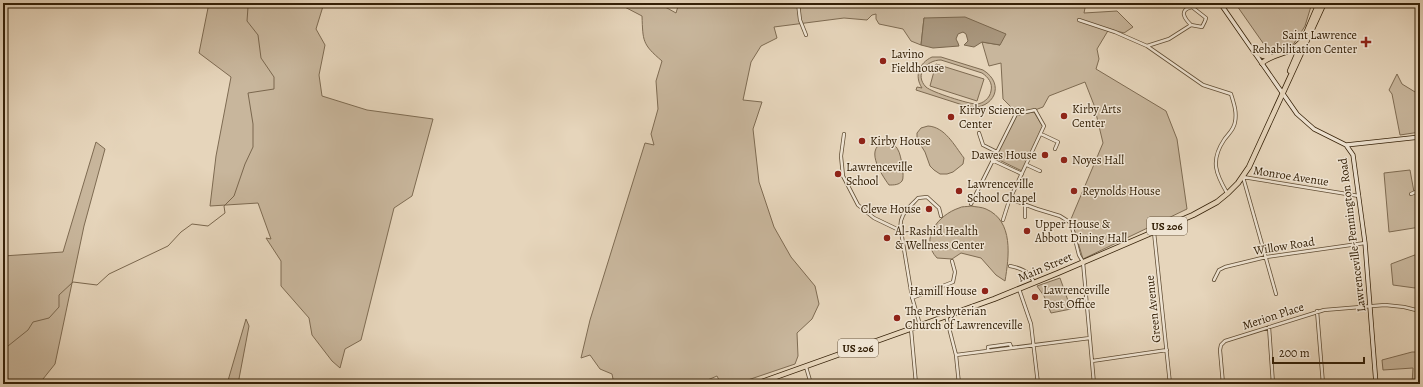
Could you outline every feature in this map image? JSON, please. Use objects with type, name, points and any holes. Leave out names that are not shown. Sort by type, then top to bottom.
[{"type":"highway","name":"US 206","points":[[1282,94],[1303,39],[1323,4]]},
{"type":"highway","name":"US 206","points":[[1282,94],[1323,4]]},
{"type":"highway","points":[[1254,52],[1263,56],[1271,56],[1287,52],[1298,45],[1303,39]]},
{"type":"highway","points":[[1262,63],[1271,56]]},
{"type":"highway","name":"Main Street","points":[[756,384],[1019,289],[1154,232],[1217,202],[1243,177],[1257,151],[1282,94]]},
{"type":"street","points":[[798,3],[800,20],[806,35]]},
{"type":"street","name":"Lawrenceville-Pennington Road","points":[[1220,3],[1282,94],[1298,114],[1307,123],[1321,133],[1346,145],[1352,151],[1365,244],[1376,384]]},
{"type":"street","points":[[1146,46],[1169,39],[1191,25],[1202,27],[1206,21],[1206,18],[1192,7],[1188,8],[1184,12],[1185,19],[1191,25]]},
{"type":"street","points":[[1079,20],[1115,32],[1146,46],[1203,85],[1231,94],[1236,112],[1235,124],[1232,131],[1216,154],[1216,169],[1218,177],[1228,193]]},
{"type":"street","points":[[971,204],[1016,114],[1035,110],[1044,126],[1010,198],[1003,220]]},
{"type":"street","points":[[980,133],[983,145],[997,152]]},
{"type":"street","points":[[844,134],[841,156],[843,176],[858,205],[874,218],[901,231]]},
{"type":"street","points":[[1041,134],[1058,142],[1055,149]]},
{"type":"street","points":[[1346,145],[1420,137]]},
{"type":"street","points":[[992,160],[1022,174]]},
{"type":"street","points":[[1027,164],[1040,171]]},
{"type":"street","points":[[1243,177],[1276,294]]},
{"type":"street","name":"Monroe Avenue","points":[[1243,177],[1359,196]]},
{"type":"street","points":[[1411,194],[1420,190]]},
{"type":"street","points":[[920,325],[912,298],[900,223],[901,218],[918,198],[927,197],[939,208],[941,216]]},
{"type":"street","points":[[1010,198],[1060,216],[1071,223],[1079,255],[1083,262],[1094,384]]},
{"type":"street","points":[[1025,204],[1025,217]]},
{"type":"street","name":"Green Avenue","points":[[1154,232],[1170,384]]},
{"type":"street","name":"Willow Road","points":[[1214,280],[1219,270],[1225,266],[1266,257],[1365,244]]},
{"type":"street","points":[[912,298],[953,282],[955,272],[952,261]]},
{"type":"street","points":[[1010,266],[1022,268],[1030,275],[1034,283]]},
{"type":"street","points":[[1019,289],[1029,315],[1038,384]]},
{"type":"street","name":"Merion Place","points":[[1223,384],[1220,350],[1221,345],[1225,341],[1317,312],[1332,309],[1395,306],[1420,311]]},
{"type":"street","points":[[1317,312],[1323,384]]},
{"type":"street","points":[[946,316],[956,355],[959,383],[949,384]]},
{"type":"street","points":[[1269,327],[1273,384]]},
{"type":"street","points":[[911,329],[916,384]]},
{"type":"street","points":[[956,355],[1090,338]]},
{"type":"street","points":[[1092,361],[1167,350]]},
{"type":"street","points":[[805,367],[811,384]]},
{"type":"shaded area","points":[[209,3],[324,3],[316,29],[325,45],[319,75],[322,96],[367,110],[433,119],[412,196],[394,208],[361,340],[345,349],[340,368],[332,361],[312,335],[309,318],[281,286],[281,261],[266,238],[271,239],[258,203],[210,206],[216,156],[231,77],[199,53]]},
{"type":"shaded area","points":[[617,3],[658,3],[676,13],[679,3],[1086,3],[1084,13],[1117,11],[1133,27],[1124,33],[1109,29],[1097,49],[1099,59],[1096,69],[1166,111],[1177,139],[1187,209],[1083,259],[1071,219],[1103,143],[1094,105],[1085,82],[1049,96],[1043,107],[1035,110],[1015,111],[1003,99],[1001,63],[989,66],[982,42],[1000,45],[924,18],[921,45],[911,41],[903,29],[879,24],[876,19],[876,14],[872,15],[867,20],[844,18],[774,27],[777,38],[761,46],[751,62],[743,100],[762,102],[753,129],[759,182],[774,227],[791,257],[815,286],[819,304],[812,319],[797,333],[798,356],[795,364],[736,384],[721,384],[717,376],[698,384],[614,384],[612,374],[600,369],[590,355],[581,358],[590,320],[645,143],[654,145],[651,134],[658,109],[656,81],[662,61],[645,42],[643,37],[642,16]]},
{"type":"shaded area","points":[[1235,3],[1312,3],[1305,26],[1293,45],[1270,53]]},
{"type":"shaded area","points":[[965,17],[1006,34],[1000,45],[982,42],[974,47],[964,45],[968,41],[966,34],[963,32],[958,34],[956,39],[959,46],[933,48],[921,45],[924,18]]},
{"type":"shaded area","points":[[932,57],[941,57],[983,70],[994,82],[994,95],[985,104],[978,107],[969,107],[916,90],[917,87],[922,88],[918,79],[918,74],[921,66]],"holes":[[[941,60],[982,73],[990,80],[991,91],[986,100],[976,104],[935,92],[926,87],[921,78],[923,69],[926,65]]]},
{"type":"shaded area","points":[[936,64],[984,79],[977,101],[930,86]]},
{"type":"shaded area","points":[[1397,74],[1402,84],[1420,95],[1420,132],[1400,135],[1392,94],[1389,90]]},
{"type":"shaded area","points":[[1034,112],[1043,127],[1022,171],[995,158],[1017,115]]},
{"type":"shaded area","points":[[928,126],[934,127],[944,133],[953,142],[964,158],[963,164],[953,172],[940,174],[930,166],[925,152],[917,139],[917,133],[921,128]]},
{"type":"shaded area","points":[[96,142],[105,149],[84,226],[55,364],[39,384],[3,384],[3,256],[63,252]]},
{"type":"shaded area","points":[[888,142],[897,148],[903,171],[903,179],[901,182],[889,185],[878,167],[875,154],[876,148],[880,144]]},
{"type":"shaded area","points":[[1410,170],[1414,192],[1420,192],[1420,227],[1389,232],[1384,173]]},
{"type":"shaded area","points":[[971,206],[984,208],[995,215],[1001,222],[1008,240],[1008,261],[1005,281],[996,275],[981,258],[961,253],[952,259],[937,258],[932,251],[930,243],[931,236],[933,228],[938,222],[951,211],[962,207]]},
{"type":"shaded area","points":[[1420,253],[1420,275],[1415,288],[1393,285],[1391,264]]},
{"type":"shaded area","points":[[1060,278],[1071,309],[1051,313],[1044,296],[1037,286]]},
{"type":"shaded area","points":[[246,319],[249,326],[238,384],[227,384]]},
{"type":"shaded area","points":[[1412,352],[1420,352],[1420,384],[1412,384],[1413,368],[1383,370],[1382,360]]},
{"type":"waterway","points":[[3,350],[28,330],[33,322],[49,318],[59,307],[59,295],[73,282],[97,285],[109,274],[168,246],[181,232],[192,224],[208,226],[225,213],[224,206],[234,196],[245,164],[253,147],[253,124],[248,93],[274,89],[274,77],[261,58],[258,35],[247,21],[249,3]]},
{"type":"place","name":"Saint Lawrence Rehabilitation Center","points":[[1366,42]]},
{"type":"place","name":"Lavino Fieldhouse","points":[[883,61]]},
{"type":"place","name":"Kirby Arts Center","points":[[1064,116]]},
{"type":"place","name":"Kirby Science Center","points":[[951,117]]},
{"type":"place","name":"Kirby House","points":[[862,141]]},
{"type":"place","name":"Dawes House","points":[[1045,155]]},
{"type":"place","name":"Noyes Hall","points":[[1064,160]]},
{"type":"place","name":"Lawrenceville School","points":[[838,174]]},
{"type":"place","name":"Lawrenceville School Chapel","points":[[959,191]]},
{"type":"place","name":"Reynolds House","points":[[1074,191]]},
{"type":"place","name":"Cleve House","points":[[929,209]]},
{"type":"place","name":"Upper House & Abbott Dining Hall","points":[[1027,231]]},
{"type":"place","name":"Al-Rashid Health & Wellness Center","points":[[887,238]]},
{"type":"place","name":"Hamill House","points":[[985,291]]},
{"type":"place","name":"Lawrenceville Post Office","points":[[1035,297]]},
{"type":"place","name":"The Presbyterian Church of Lawrenceville","points":[[897,318]]}]
